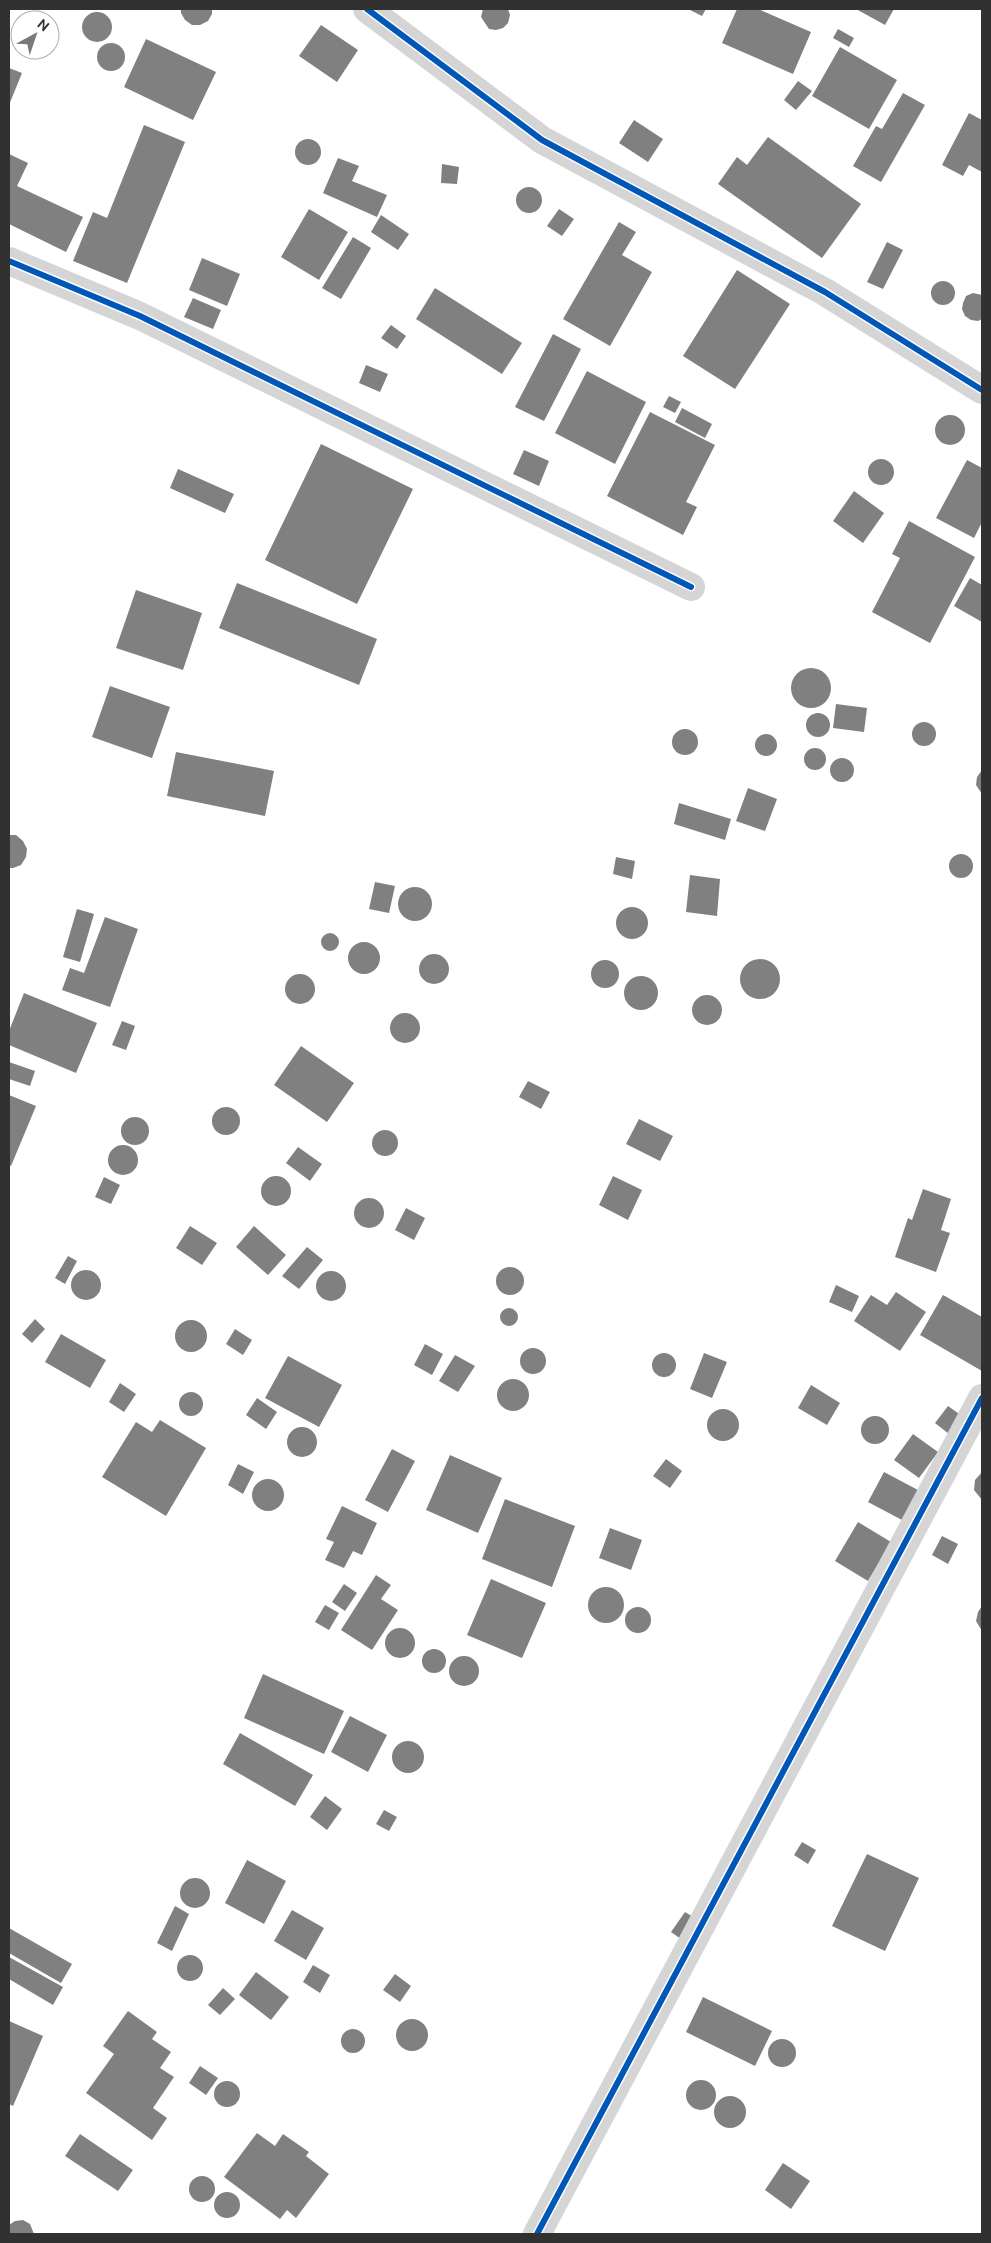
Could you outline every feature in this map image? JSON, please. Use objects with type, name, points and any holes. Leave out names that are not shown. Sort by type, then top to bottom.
[{"type":"street","points":[[367,9],[542,140],[825,292],[982,390]]},
{"type":"street","points":[[9,261],[140,316],[691,587]]},
{"type":"street","points":[[537,2234],[982,1398]]},
{"type":"building","points":[[181,9],[212,9],[212,14],[208,21],[200,25],[192,25],[185,20]]},
{"type":"building","points":[[483,9],[508,9],[510,15],[508,23],[503,28],[489,29],[481,17]]},
{"type":"building","points":[[688,9],[706,9],[702,16]]},
{"type":"building","points":[[737,9],[758,9],[811,32],[793,74],[722,43]]},
{"type":"building","points":[[856,9],[894,9],[885,25]]},
{"type":"building","points":[[97,12],[108,16],[112,27],[108,38],[97,42],[86,38],[82,27],[86,16]]},
{"type":"building","points":[[321,25],[358,50],[337,82],[299,56]]},
{"type":"building","points":[[838,29],[854,38],[849,47],[833,38]]},
{"type":"building","points":[[146,39],[216,72],[193,120],[124,87]]},
{"type":"building","points":[[111,43],[121,47],[125,57],[121,67],[111,71],[101,67],[97,57],[101,47]]},
{"type":"building","points":[[840,47],[897,80],[869,129],[812,96]]},
{"type":"building","points":[[9,68],[22,73],[9,105]]},
{"type":"building","points":[[798,81],[812,91],[796,110],[784,100]]},
{"type":"building","points":[[903,93],[925,105],[881,182],[853,166],[876,126],[882,129]]},
{"type":"building","points":[[969,113],[982,120],[982,172],[969,165],[963,176],[942,165]]},
{"type":"building","points":[[634,120],[663,139],[648,162],[619,143]]},
{"type":"building","points":[[144,125],[185,142],[127,283],[73,261],[93,212],[107,218]]},
{"type":"building","points":[[768,137],[861,204],[822,258],[718,184],[737,157],[747,165]]},
{"type":"building","points":[[308,139],[317,143],[321,152],[317,161],[308,165],[299,161],[295,152],[299,143]]},
{"type":"building","points":[[9,154],[28,163],[17,186],[83,217],[66,252],[9,224]]},
{"type":"building","points":[[338,158],[359,166],[352,181],[387,195],[377,217],[323,193]]},
{"type":"building","points":[[442,164],[459,167],[457,184],[441,183]]},
{"type":"building","points":[[529,187],[538,191],[542,200],[538,209],[529,213],[520,209],[516,200],[520,191]]},
{"type":"building","points":[[309,209],[348,232],[319,280],[281,257]]},
{"type":"building","points":[[559,209],[574,219],[562,236],[547,226]]},
{"type":"building","points":[[381,215],[409,234],[398,250],[371,232]]},
{"type":"building","points":[[619,222],[636,232],[622,255],[652,272],[610,346],[563,319]]},
{"type":"building","points":[[353,237],[371,248],[341,299],[322,288]]},
{"type":"building","points":[[887,242],[903,250],[883,289],[867,282]]},
{"type":"building","points":[[202,258],[240,274],[227,306],[189,290]]},
{"type":"building","points":[[737,270],[790,304],[735,389],[683,356]]},
{"type":"building","points":[[943,281],[952,284],[955,293],[952,302],[943,305],[934,302],[931,293],[934,284]]},
{"type":"building","points":[[435,288],[522,343],[502,374],[416,319]]},
{"type":"building","points":[[973,293],[982,295],[982,319],[978,321],[971,320],[965,316],[962,309],[966,296]]},
{"type":"building","points":[[193,298],[221,310],[213,329],[184,317]]},
{"type":"building","points":[[391,325],[406,336],[397,349],[381,338]]},
{"type":"building","points":[[553,334],[581,349],[544,421],[515,407]]},
{"type":"building","points":[[366,365],[388,374],[380,392],[359,383]]},
{"type":"building","points":[[587,371],[646,402],[615,464],[555,433]]},
{"type":"building","points":[[669,396],[681,402],[675,413],[663,407]]},
{"type":"building","points":[[682,408],[712,424],[705,438],[675,422]]},
{"type":"building","points":[[650,412],[715,445],[686,502],[697,507],[683,535],[607,496]]},
{"type":"building","points":[[950,415],[956,416],[964,424],[964,436],[956,444],[950,445],[944,444],[936,436],[935,430],[936,424],[944,416]]},
{"type":"building","points":[[321,444],[413,489],[357,604],[265,560]]},
{"type":"building","points":[[524,450],[549,461],[539,486],[513,474]]},
{"type":"building","points":[[881,459],[890,463],[894,472],[890,481],[881,485],[872,481],[868,472],[872,463]]},
{"type":"building","points":[[967,460],[982,468],[982,522],[974,538],[936,518]]},
{"type":"building","points":[[178,469],[234,494],[225,513],[170,488]]},
{"type":"building","points":[[854,491],[884,513],[863,543],[833,521]]},
{"type":"building","points":[[909,521],[975,557],[930,643],[872,612],[900,558],[892,554]]},
{"type":"building","points":[[970,578],[982,585],[982,622],[954,606]]},
{"type":"building","points":[[237,583],[377,639],[359,685],[219,628]]},
{"type":"building","points":[[136,590],[202,613],[183,670],[116,648]]},
{"type":"building","points":[[811,668],[822,671],[828,677],[831,688],[828,699],[822,705],[811,708],[800,705],[794,699],[791,688],[794,677],[800,671]]},
{"type":"building","points":[[110,686],[170,707],[152,758],[92,737]]},
{"type":"building","points":[[836,704],[867,708],[864,732],[833,728]]},
{"type":"building","points":[[818,713],[827,716],[830,725],[827,734],[818,737],[809,734],[806,725],[809,716]]},
{"type":"building","points":[[924,722],[933,725],[936,734],[933,743],[924,746],[915,743],[912,734],[915,725]]},
{"type":"building","points":[[685,729],[694,733],[698,742],[694,751],[685,755],[676,751],[672,742],[676,733]]},
{"type":"building","points":[[766,734],[776,741],[777,745],[770,755],[766,756],[756,749],[755,745],[762,735]]},
{"type":"building","points":[[815,748],[823,751],[826,759],[823,767],[815,770],[807,767],[804,759],[807,751]]},
{"type":"building","points":[[176,752],[274,771],[265,816],[167,796]]},
{"type":"building","points":[[842,758],[847,759],[853,765],[853,775],[847,781],[842,782],[837,781],[831,775],[830,770],[831,765],[837,759]]},
{"type":"building","points":[[982,770],[982,794],[976,785],[977,777]]},
{"type":"building","points":[[748,788],[777,799],[765,831],[736,821]]},
{"type":"building","points":[[679,803],[731,819],[725,840],[674,824]]},
{"type":"building","points":[[9,835],[16,835],[23,841],[27,849],[26,857],[21,865],[13,868],[9,868]]},
{"type":"building","points":[[961,854],[970,857],[973,866],[970,875],[961,878],[952,875],[949,866],[952,857]]},
{"type":"building","points":[[616,857],[635,861],[632,879],[613,874]]},
{"type":"building","points":[[690,875],[720,879],[717,916],[686,912]]},
{"type":"building","points":[[375,882],[395,886],[389,913],[369,909]]},
{"type":"building","points":[[415,887],[422,888],[427,892],[431,897],[431,911],[427,916],[422,920],[415,921],[408,920],[403,916],[399,911],[398,904],[399,897],[403,892],[408,888]]},
{"type":"building","points":[[632,907],[638,908],[643,912],[647,917],[647,929],[643,934],[638,938],[632,939],[626,938],[621,934],[617,929],[616,923],[617,917],[621,912],[626,908]]},
{"type":"building","points":[[77,909],[94,914],[80,962],[63,957]]},
{"type":"building","points":[[105,917],[138,929],[110,1007],[62,990],[70,968],[84,973]]},
{"type":"building","points":[[326,933],[334,933],[339,938],[337,949],[326,951],[321,946],[321,938]]},
{"type":"building","points":[[364,942],[370,943],[375,947],[379,952],[379,964],[375,969],[370,973],[364,974],[358,973],[353,969],[349,964],[348,958],[349,952],[353,947],[358,943]]},
{"type":"building","points":[[434,954],[444,959],[449,969],[444,979],[434,984],[424,979],[419,969],[424,959]]},
{"type":"building","points":[[764,959],[771,962],[777,968],[780,979],[779,987],[771,996],[764,999],[756,999],[749,996],[741,987],[740,975],[743,968],[752,960]]},
{"type":"building","points":[[605,960],[615,964],[619,974],[615,984],[605,988],[595,984],[591,974],[595,964]]},
{"type":"building","points":[[300,974],[311,978],[315,989],[311,1000],[300,1004],[289,1000],[285,989],[289,978]]},
{"type":"building","points":[[641,976],[653,981],[658,993],[653,1005],[641,1010],[629,1005],[624,993],[629,981]]},
{"type":"building","points":[[24,993],[97,1023],[76,1073],[9,1045],[9,1031]]},
{"type":"building","points":[[707,995],[718,999],[722,1010],[718,1021],[707,1025],[696,1021],[692,1010],[696,999]]},
{"type":"building","points":[[405,1013],[411,1014],[419,1022],[419,1034],[411,1042],[405,1043],[399,1042],[391,1034],[390,1028],[391,1022],[399,1014]]},
{"type":"building","points":[[122,1021],[135,1026],[126,1050],[112,1045]]},
{"type":"building","points":[[301,1046],[354,1083],[327,1122],[274,1085]]},
{"type":"building","points":[[9,1062],[35,1071],[30,1086],[9,1079]]},
{"type":"building","points":[[528,1081],[550,1092],[541,1109],[519,1097]]},
{"type":"building","points":[[9,1095],[36,1106],[11,1166],[9,1165]]},
{"type":"building","points":[[226,1107],[236,1111],[240,1121],[236,1131],[226,1135],[216,1131],[212,1121],[216,1111]]},
{"type":"building","points":[[135,1117],[145,1121],[149,1131],[145,1141],[135,1145],[125,1141],[121,1131],[125,1121]]},
{"type":"building","points":[[639,1119],[673,1136],[660,1161],[626,1144]]},
{"type":"building","points":[[385,1130],[394,1134],[398,1143],[394,1152],[385,1156],[376,1152],[372,1143],[376,1134]]},
{"type":"building","points":[[123,1145],[129,1146],[137,1154],[137,1166],[129,1174],[123,1175],[117,1174],[109,1166],[108,1160],[109,1154],[117,1146]]},
{"type":"building","points":[[298,1147],[322,1164],[310,1181],[286,1163]]},
{"type":"building","points":[[276,1176],[282,1177],[290,1185],[290,1197],[282,1205],[276,1206],[270,1205],[262,1197],[261,1191],[262,1185],[270,1177]]},
{"type":"building","points":[[613,1176],[642,1190],[628,1220],[599,1205]]},
{"type":"building","points":[[104,1177],[120,1185],[111,1204],[95,1197]]},
{"type":"building","points":[[923,1189],[951,1199],[941,1230],[950,1233],[936,1272],[895,1257],[908,1218],[912,1220]]},
{"type":"building","points":[[369,1198],[380,1202],[384,1213],[380,1224],[369,1228],[358,1224],[354,1213],[358,1202]]},
{"type":"building","points":[[406,1208],[425,1218],[414,1240],[395,1230]]},
{"type":"building","points":[[190,1226],[217,1243],[202,1265],[176,1248]]},
{"type":"building","points":[[254,1226],[286,1255],[268,1275],[236,1247]]},
{"type":"building","points":[[307,1247],[323,1260],[299,1289],[282,1276]]},
{"type":"building","points":[[68,1256],[77,1261],[65,1284],[55,1278]]},
{"type":"building","points":[[510,1267],[520,1271],[524,1281],[520,1291],[510,1295],[500,1291],[496,1281],[500,1271]]},
{"type":"building","points":[[86,1270],[96,1275],[101,1285],[96,1295],[86,1300],[76,1295],[71,1285],[76,1275]]},
{"type":"building","points":[[331,1271],[342,1275],[346,1286],[342,1297],[331,1301],[320,1297],[316,1286],[320,1275]]},
{"type":"building","points":[[836,1285],[859,1296],[852,1312],[829,1302]]},
{"type":"building","points":[[896,1292],[926,1312],[900,1351],[854,1321],[871,1295],[887,1305]]},
{"type":"building","points":[[943,1295],[982,1317],[982,1371],[920,1335]]},
{"type":"building","points":[[505,1308],[513,1308],[518,1313],[516,1324],[505,1326],[500,1321],[500,1313]]},
{"type":"building","points":[[35,1319],[45,1329],[32,1343],[22,1334]]},
{"type":"building","points":[[191,1320],[197,1321],[202,1325],[206,1330],[206,1342],[202,1347],[197,1351],[191,1352],[185,1351],[180,1347],[176,1342],[175,1336],[176,1330],[180,1325],[185,1321]]},
{"type":"building","points":[[235,1329],[252,1340],[243,1355],[226,1344]]},
{"type":"building","points":[[61,1334],[106,1360],[90,1388],[45,1362]]},
{"type":"building","points":[[425,1344],[443,1354],[432,1375],[414,1365]]},
{"type":"building","points":[[533,1348],[543,1351],[546,1361],[543,1371],[533,1374],[523,1371],[520,1361],[523,1351]]},
{"type":"building","points":[[664,1353],[669,1354],[675,1360],[675,1370],[669,1376],[664,1377],[659,1376],[653,1370],[652,1365],[653,1360],[659,1354]]},
{"type":"building","points":[[704,1353],[727,1362],[712,1398],[690,1389]]},
{"type":"building","points":[[455,1355],[475,1366],[458,1392],[439,1381]]},
{"type":"building","points":[[288,1356],[342,1385],[319,1427],[265,1398]]},
{"type":"building","points":[[513,1379],[519,1380],[524,1384],[528,1389],[528,1401],[524,1406],[519,1410],[513,1411],[507,1410],[502,1406],[498,1401],[497,1395],[498,1389],[502,1384],[507,1380]]},
{"type":"building","points":[[120,1383],[136,1394],[124,1412],[109,1402]]},
{"type":"building","points":[[811,1385],[840,1403],[827,1425],[798,1408]]},
{"type":"building","points":[[191,1392],[199,1396],[203,1404],[199,1412],[191,1416],[183,1412],[179,1404],[183,1396]]},
{"type":"building","points":[[257,1398],[277,1412],[266,1429],[246,1415]]},
{"type":"building","points":[[948,1406],[962,1416],[949,1434],[935,1423]]},
{"type":"building","points":[[723,1409],[729,1410],[734,1414],[738,1419],[738,1431],[734,1436],[729,1440],[723,1441],[717,1440],[712,1436],[708,1431],[707,1425],[708,1419],[712,1414],[717,1410]]},
{"type":"building","points":[[875,1416],[885,1420],[889,1430],[885,1440],[875,1444],[865,1440],[861,1430],[865,1420]]},
{"type":"building","points":[[160,1420],[206,1448],[166,1516],[102,1477],[136,1422],[152,1432]]},
{"type":"building","points":[[302,1427],[308,1428],[316,1436],[316,1448],[308,1456],[302,1457],[296,1456],[288,1448],[287,1442],[288,1436],[296,1428]]},
{"type":"building","points":[[913,1434],[938,1452],[919,1478],[894,1460]]},
{"type":"building","points":[[392,1449],[415,1461],[388,1512],[365,1500]]},
{"type":"building","points":[[450,1455],[502,1478],[478,1533],[426,1510]]},
{"type":"building","points":[[666,1459],[682,1471],[670,1488],[653,1476]]},
{"type":"building","points":[[238,1464],[254,1472],[243,1494],[228,1485]]},
{"type":"building","points":[[884,1472],[918,1490],[902,1520],[868,1502]]},
{"type":"building","points":[[982,1472],[982,1500],[974,1490],[975,1480]]},
{"type":"building","points":[[268,1479],[279,1484],[284,1495],[279,1506],[268,1511],[257,1506],[252,1495],[257,1484]]},
{"type":"building","points":[[505,1499],[575,1526],[552,1587],[482,1559]]},
{"type":"building","points":[[342,1506],[377,1523],[362,1555],[353,1551],[344,1568],[325,1560],[334,1542],[326,1539]]},
{"type":"building","points":[[858,1522],[891,1542],[868,1581],[835,1561]]},
{"type":"building","points":[[610,1528],[642,1540],[631,1570],[599,1558]]},
{"type":"building","points":[[942,1536],[958,1544],[948,1564],[932,1555]]},
{"type":"building","points":[[376,1575],[391,1585],[381,1599],[398,1610],[372,1650],[341,1630]]},
{"type":"building","points":[[491,1579],[546,1603],[522,1658],[467,1635]]},
{"type":"building","points":[[344,1584],[357,1593],[345,1611],[332,1602]]},
{"type":"building","points":[[606,1587],[618,1593],[624,1605],[618,1617],[606,1623],[594,1617],[588,1605],[594,1593]]},
{"type":"building","points":[[325,1605],[339,1613],[329,1630],[315,1622]]},
{"type":"building","points":[[982,1606],[982,1631],[976,1621]]},
{"type":"building","points":[[638,1607],[647,1611],[651,1620],[647,1629],[638,1633],[629,1629],[625,1620],[629,1611]]},
{"type":"building","points":[[400,1628],[406,1629],[414,1637],[414,1649],[406,1657],[400,1658],[394,1657],[386,1649],[385,1643],[386,1637],[394,1629]]},
{"type":"building","points":[[434,1649],[439,1650],[445,1656],[445,1666],[439,1672],[434,1673],[429,1672],[423,1666],[422,1661],[423,1656],[429,1650]]},
{"type":"building","points":[[464,1656],[475,1660],[479,1671],[475,1682],[464,1686],[453,1682],[449,1671],[453,1660]]},
{"type":"building","points":[[263,1674],[344,1711],[324,1754],[244,1718]]},
{"type":"building","points":[[350,1716],[387,1735],[368,1772],[331,1752]]},
{"type":"building","points":[[240,1733],[313,1775],[295,1806],[223,1764]]},
{"type":"building","points":[[408,1741],[414,1742],[419,1746],[423,1751],[423,1763],[419,1768],[414,1772],[408,1773],[402,1772],[397,1768],[393,1763],[392,1757],[393,1751],[397,1746],[402,1742]]},
{"type":"building","points":[[325,1796],[342,1809],[327,1830],[310,1817]]},
{"type":"building","points":[[384,1810],[397,1817],[389,1831],[376,1824]]},
{"type":"building","points":[[802,1842],[816,1850],[808,1864],[794,1855]]},
{"type":"building","points":[[867,1854],[919,1878],[885,1951],[832,1926]]},
{"type":"building","points":[[247,1860],[286,1881],[264,1924],[225,1903]]},
{"type":"building","points":[[195,1878],[206,1882],[210,1893],[206,1904],[195,1908],[184,1904],[180,1893],[184,1882]]},
{"type":"building","points":[[175,1906],[189,1914],[172,1951],[157,1943]]},
{"type":"building","points":[[292,1910],[324,1928],[306,1960],[274,1941]]},
{"type":"building","points":[[685,1912],[695,1918],[681,1939],[671,1932]]},
{"type":"building","points":[[9,1928],[72,1964],[61,1983],[9,1953]]},
{"type":"building","points":[[190,1955],[199,1959],[203,1968],[199,1977],[190,1981],[181,1977],[177,1968],[181,1959]]},
{"type":"building","points":[[9,1957],[63,1987],[53,2005],[9,1979]]},
{"type":"building","points":[[313,1965],[330,1975],[320,1993],[303,1982]]},
{"type":"building","points":[[256,1972],[289,1997],[271,2020],[239,1995]]},
{"type":"building","points":[[395,1974],[411,1986],[400,2002],[383,1990]]},
{"type":"building","points":[[223,1988],[235,1999],[220,2015],[208,2005]]},
{"type":"building","points":[[703,1997],[772,2031],[755,2066],[686,2032]]},
{"type":"building","points":[[128,2011],[157,2032],[152,2039],[171,2052],[160,2068],[174,2077],[153,2108],[167,2118],[152,2140],[86,2093],[114,2054],[103,2046]]},
{"type":"building","points":[[412,2019],[423,2024],[428,2035],[423,2046],[412,2051],[401,2046],[396,2035],[401,2024]]},
{"type":"building","points":[[9,2021],[43,2036],[13,2106],[9,2104]]},
{"type":"building","points":[[348,2029],[358,2029],[365,2036],[365,2046],[358,2053],[348,2053],[341,2046],[341,2036]]},
{"type":"building","points":[[782,2039],[792,2043],[796,2053],[792,2063],[782,2067],[772,2063],[768,2053],[772,2043]]},
{"type":"building","points":[[200,2066],[218,2078],[206,2095],[189,2083]]},
{"type":"building","points":[[701,2080],[707,2081],[715,2089],[715,2101],[707,2109],[701,2110],[695,2109],[687,2101],[686,2095],[687,2089],[695,2081]]},
{"type":"building","points":[[227,2081],[236,2085],[240,2094],[236,2103],[227,2107],[218,2103],[214,2094],[218,2085]]},
{"type":"building","points":[[730,2096],[741,2101],[746,2112],[741,2123],[730,2128],[719,2123],[714,2112],[719,2101]]},
{"type":"building","points":[[257,2133],[275,2146],[283,2134],[309,2152],[306,2156],[329,2174],[296,2218],[287,2210],[280,2219],[224,2177]]},
{"type":"building","points":[[80,2134],[133,2170],[118,2191],[65,2156]]},
{"type":"building","points":[[783,2163],[810,2181],[791,2209],[765,2190]]},
{"type":"building","points":[[202,2176],[211,2180],[215,2189],[211,2198],[202,2202],[193,2198],[189,2189],[193,2180]]},
{"type":"building","points":[[227,2192],[236,2196],[240,2205],[236,2214],[227,2218],[218,2214],[214,2205],[218,2196]]},
{"type":"building","points":[[23,2220],[30,2224],[34,2234],[9,2234],[9,2225],[15,2221]]},
{"type":"cycle path","points":[[367,9],[542,140],[825,292],[982,390]]},
{"type":"cycle path","points":[[9,261],[140,316],[691,587]]},
{"type":"cycle path","points":[[537,2234],[982,1398]]}]
